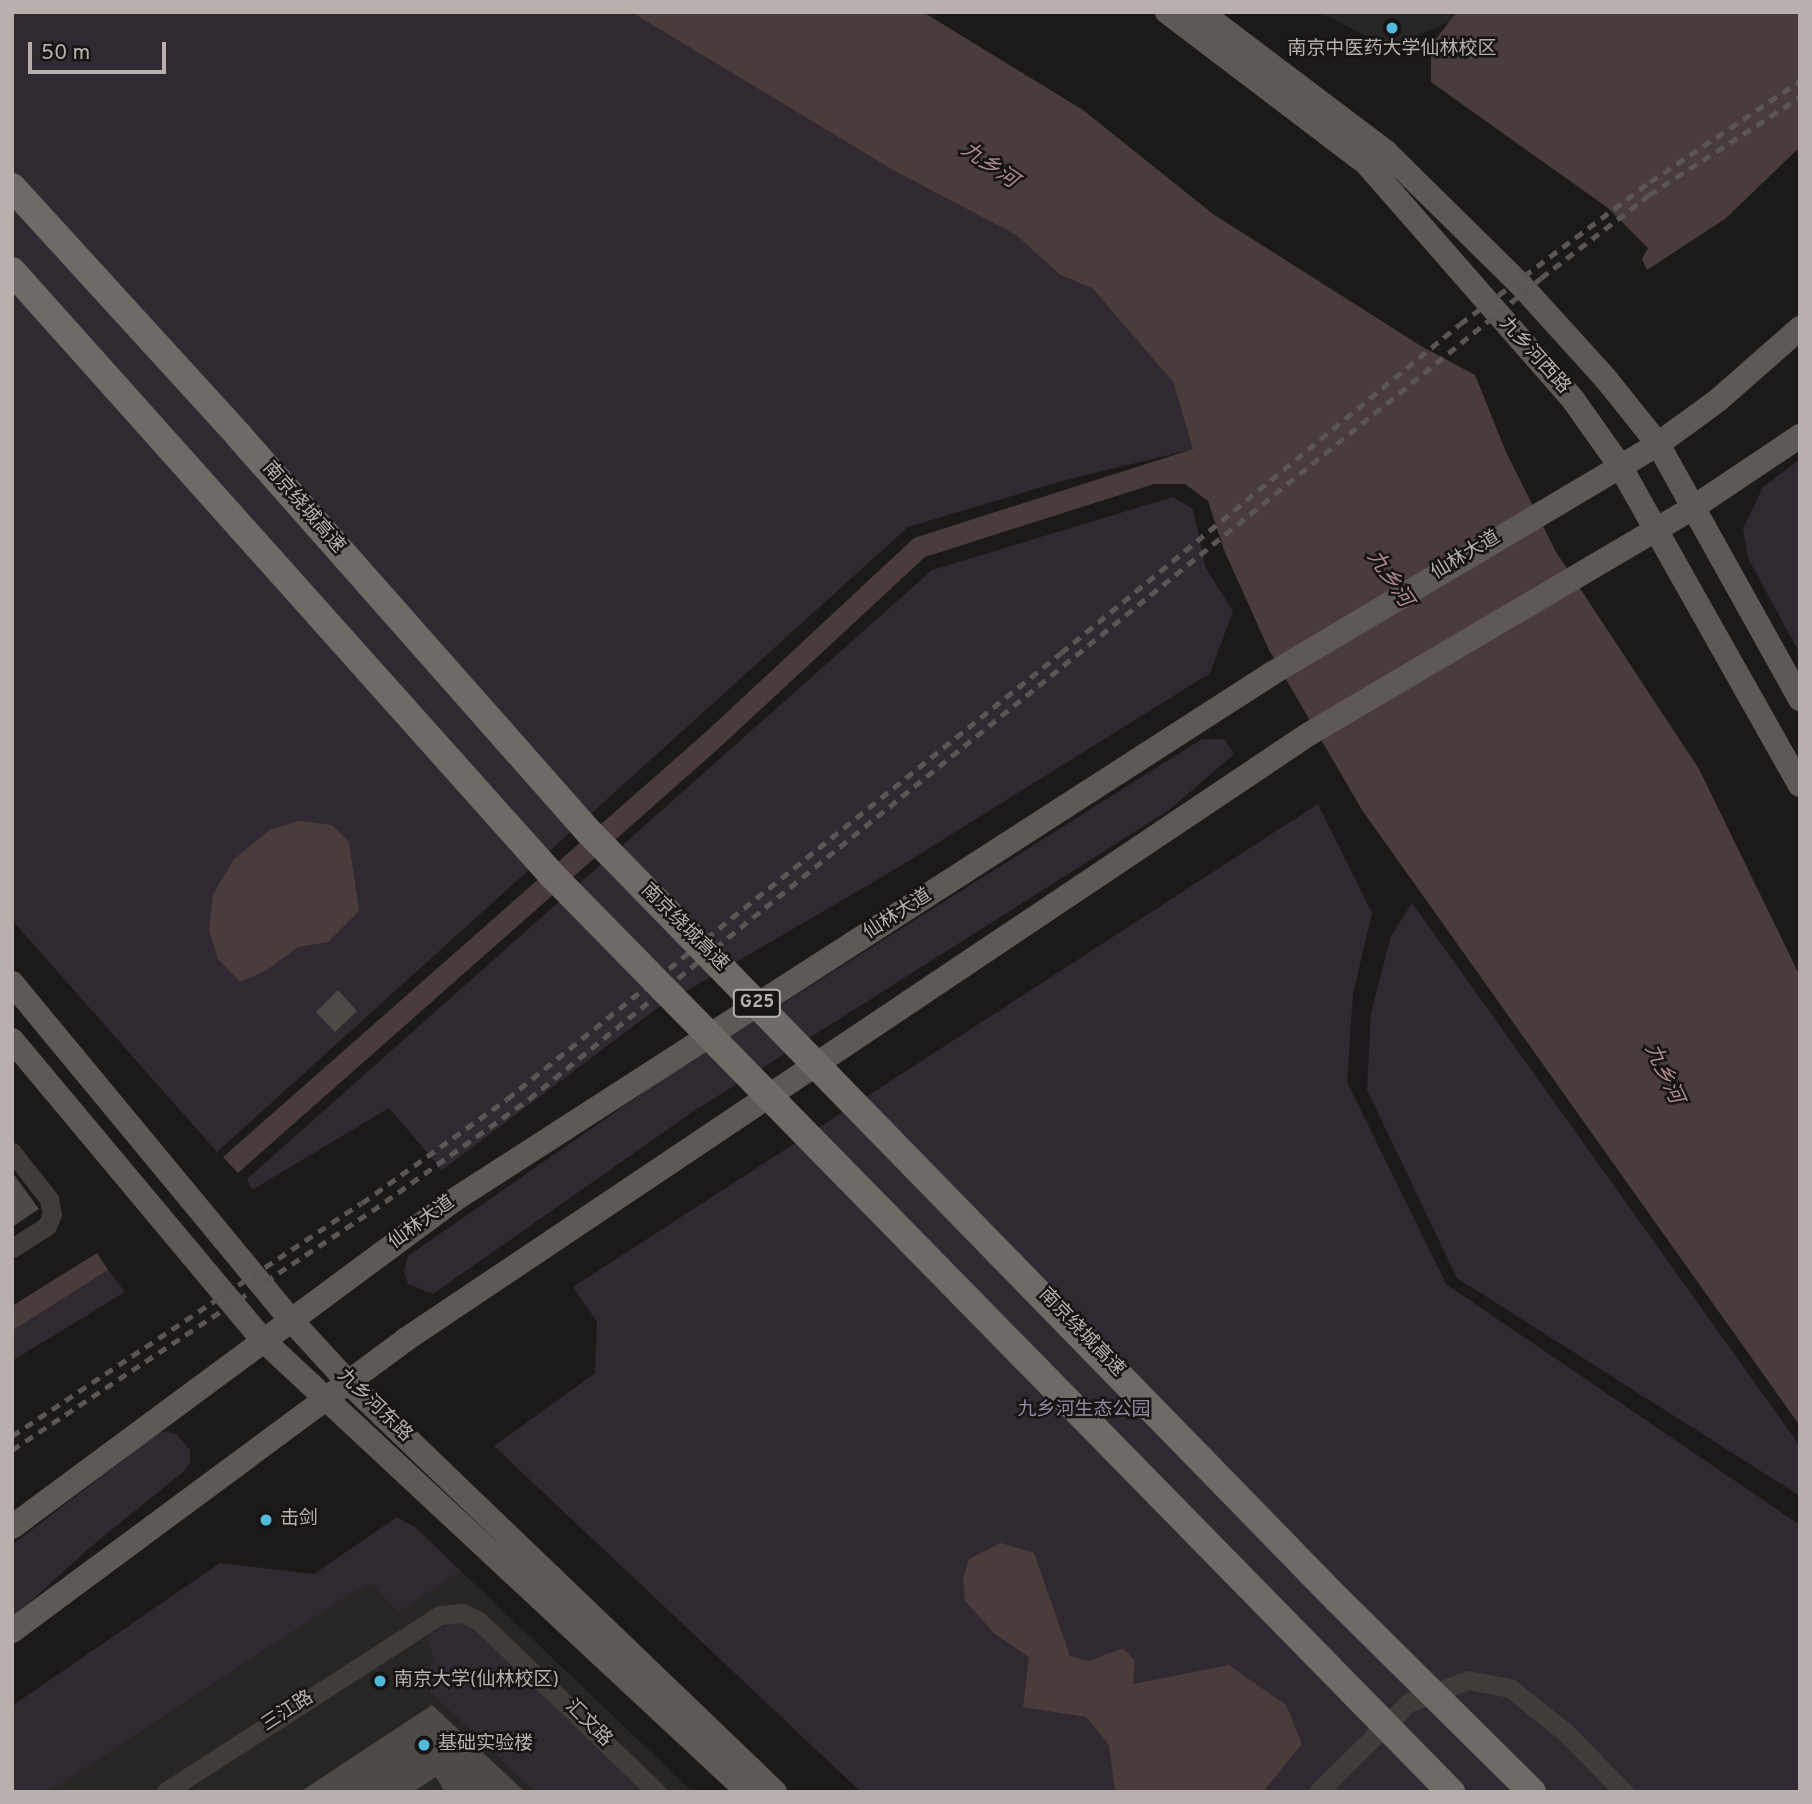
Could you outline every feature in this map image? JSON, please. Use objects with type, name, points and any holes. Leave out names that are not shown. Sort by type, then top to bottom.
[{"type":"highway","name":"南京绕城高速","points":[[12,187],[239,436],[588,831],[1338,1600],[1532,1792]]},
{"type":"highway","name":"G25","points":[[12,271],[551,874],[1451,1792]]},
{"type":"main road","name":"九乡河西路","points":[[1167,12],[1366,163],[1574,401],[1620,466],[1800,785]]},
{"type":"main road","name":"九乡河西路","points":[[1201,12],[1386,152],[1520,284],[1658,444],[1800,699]]},
{"type":"main road","name":"仙林大道","points":[[12,1527],[454,1200],[1271,674],[1542,510],[1658,444],[1717,401],[1800,328]]},
{"type":"main road","points":[[12,1631],[347,1381],[1309,734],[1694,507],[1800,436]]},
{"type":"main road","name":"九乡河东路","points":[[12,983],[290,1320],[347,1381],[775,1792]]},
{"type":"main road","name":"九乡河东路","points":[[12,1040],[264,1341],[323,1399],[748,1792]]},
{"type":"street","points":[[12,1248],[47,1226],[52,1214],[49,1199],[15,1160]]},
{"type":"street","name":"汇文路","points":[[412,1632],[440,1615],[463,1613],[479,1620],[657,1792]]},
{"type":"street","name":"三江路","points":[[165,1792],[412,1632]]},
{"type":"street","points":[[1318,1792],[1408,1703],[1468,1680],[1510,1688],[1565,1732],[1624,1792]]},
{"type":"shaded area","name":"南京中医药大学仙林校区","points":[[1320,12],[1472,12],[1388,48]]},
{"type":"shaded area","name":"南京大学(仙林校区)","points":[[415,1527],[693,1792],[17,1792]]},
{"type":"green space","points":[[12,12],[631,12],[891,169],[1016,235],[1060,275],[1092,288],[1173,382],[1193,449],[1062,481],[908,527],[217,1152],[12,920]]},
{"type":"green space","points":[[1800,459],[1800,654],[1748,558],[1743,529],[1763,487]]},
{"type":"green space","points":[[1173,497],[1193,509],[1206,569],[1233,611],[1210,673],[904,864],[659,1007],[442,1170],[389,1108],[252,1190],[247,1179],[932,570]]},
{"type":"green space","points":[[1202,739],[1224,739],[1234,754],[1169,810],[691,1113],[433,1294],[408,1284],[404,1271],[408,1256],[666,1077]]},
{"type":"green space","name":"九乡河生态公园","points":[[1318,804],[1372,913],[1353,994],[1347,1082],[1446,1284],[1800,1525],[1800,1792],[861,1792],[494,1446],[595,1373],[597,1322],[573,1287]]},
{"type":"green space","points":[[1412,903],[1800,1446],[1800,1496],[1457,1278],[1367,1090],[1371,1013],[1391,936]]},
{"type":"green space","points":[[108,1270],[125,1292],[12,1361],[12,1331]]},
{"type":"green space","points":[[167,1431],[177,1435],[190,1450],[190,1463],[183,1472],[94,1544],[12,1618],[12,1545],[157,1434]]},
{"type":"green space","points":[[397,1517],[415,1527],[460,1571],[398,1612],[372,1584],[351,1593],[48,1792],[12,1792],[12,1706],[220,1563],[314,1574]]},
{"type":"green space","points":[[466,1623],[644,1792],[535,1792],[419,1681],[434,1662],[427,1635],[449,1624]]},
{"type":"water","name":"九乡河","points":[[631,12],[923,12],[1083,110],[1213,214],[1421,346],[1475,375],[1506,452],[1556,552],[1699,769],[1800,976],[1800,1426],[1362,810],[1269,650],[1224,550],[1208,501],[1185,484],[1154,484],[925,557],[718,749],[238,1173],[223,1157],[708,730],[914,538],[1193,449],[1173,382],[1092,288],[1060,275],[1016,235],[891,169]]},
{"type":"water","points":[[1457,12],[1800,12],[1800,147],[1725,219],[1647,270],[1642,259],[1648,248],[1608,208],[1431,82],[1431,45]]},
{"type":"water","points":[[298,821],[332,825],[349,842],[359,911],[328,942],[298,947],[267,970],[240,982],[218,959],[209,930],[213,894],[234,859],[270,830]]},
{"type":"water","points":[[97,1253],[108,1270],[12,1331],[12,1306]]},
{"type":"water","points":[[1001,1543],[1034,1553],[1070,1656],[1089,1661],[1123,1648],[1135,1661],[1133,1684],[1229,1665],[1286,1705],[1302,1744],[1263,1792],[1115,1792],[1109,1745],[1086,1717],[1023,1707],[1029,1657],[995,1634],[965,1601],[963,1579],[969,1559]]},
{"type":"building","points":[[338,990],[357,1011],[335,1032],[316,1012]]},
{"type":"building","points":[[12,1172],[39,1209],[12,1227]]},
{"type":"building","name":"基础实验楼","points":[[432,1705],[525,1792],[445,1792],[436,1777],[413,1792],[300,1792]]},
{"type":"railway","points":[[12,1436],[362,1203],[507,1099],[1061,653],[1460,324],[1650,182],[1800,81]]},
{"type":"railway","points":[[12,1450],[372,1211],[529,1099],[1541,278],[1649,195],[1800,97]]},
{"type":"place","name":"南京中医药大学仙林校区","points":[[1392,28]]},
{"type":"place","name":"击剑","points":[[266,1520]]},
{"type":"place","name":"南京大学(仙林校区)","points":[[380,1681]]},
{"type":"place","name":"基础实验楼","points":[[424,1745]]}]
